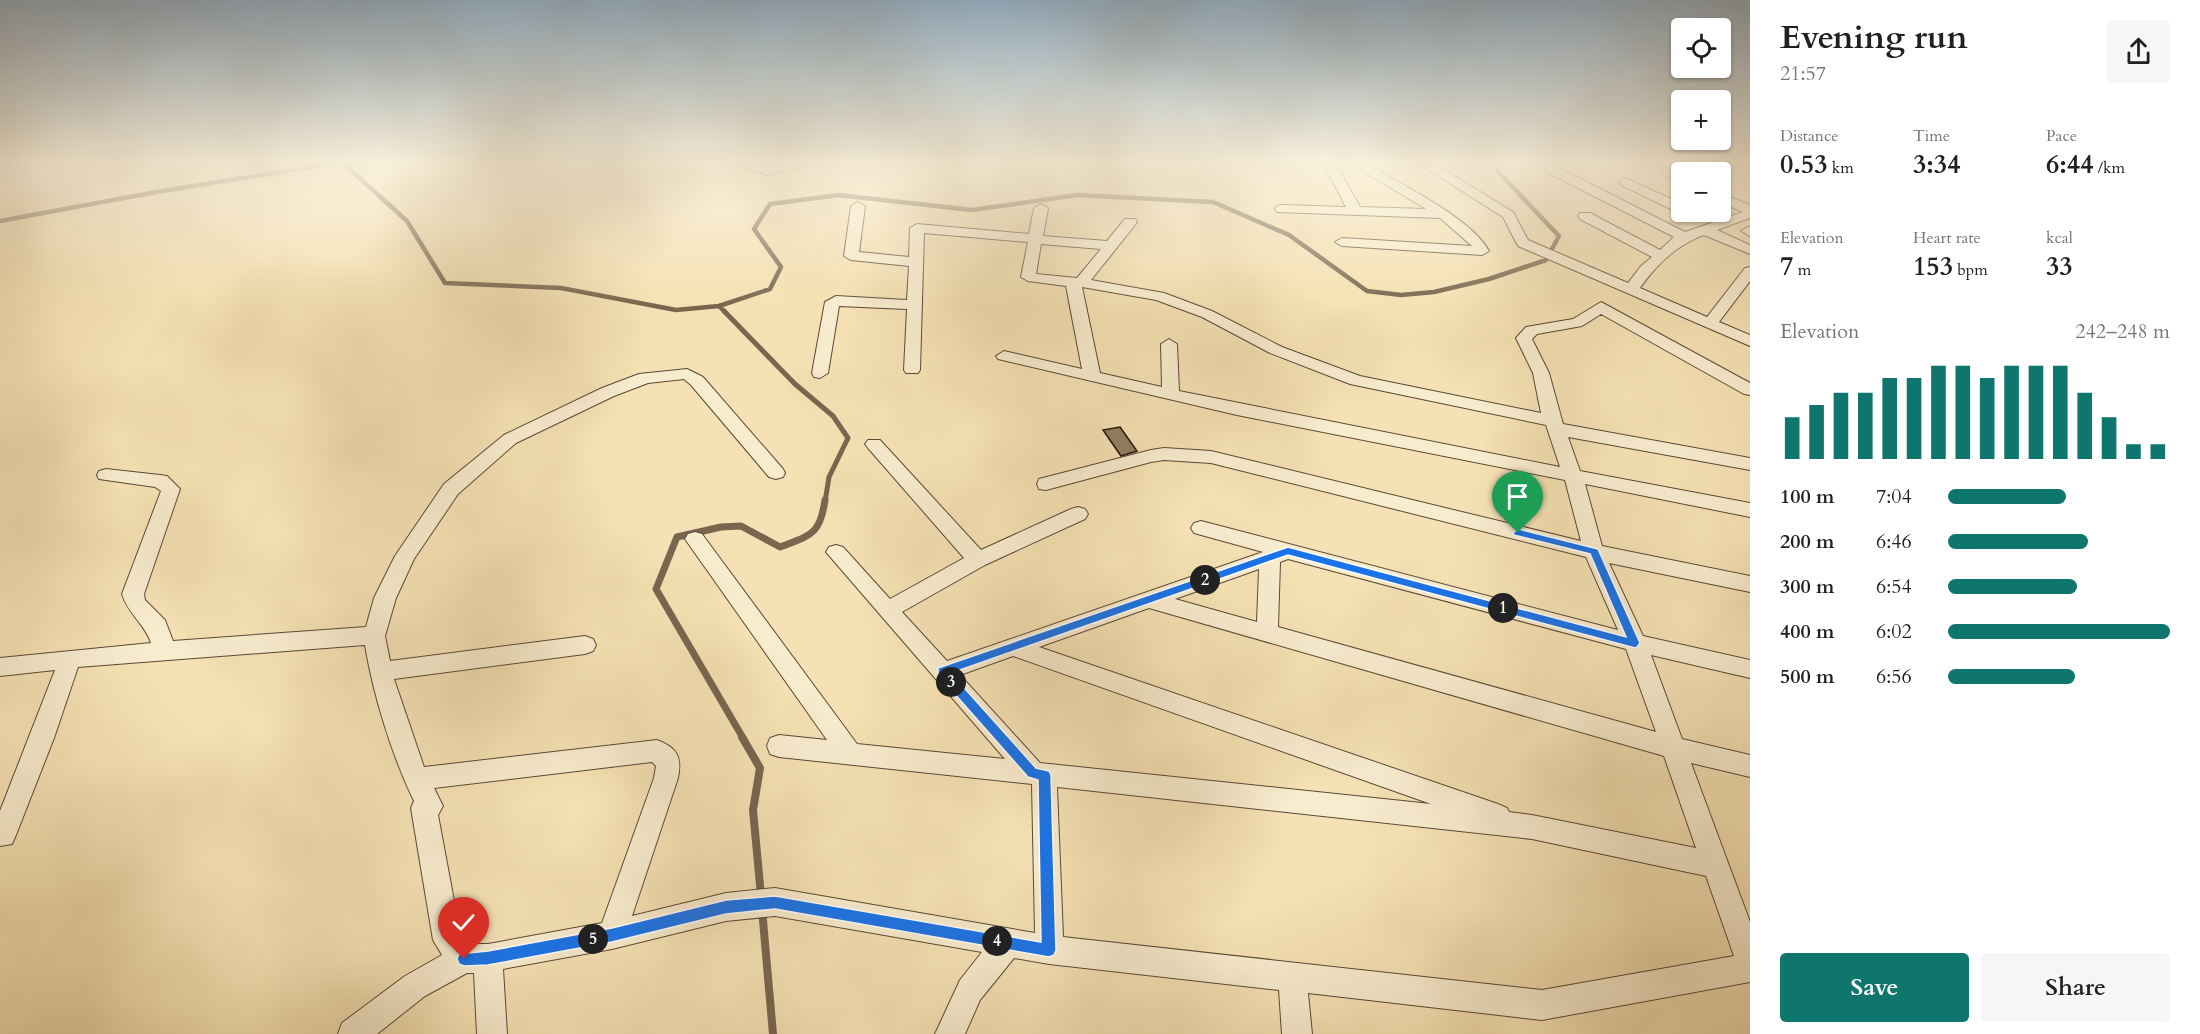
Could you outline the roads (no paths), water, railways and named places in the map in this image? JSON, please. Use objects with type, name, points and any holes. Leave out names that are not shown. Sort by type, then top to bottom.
[{"type":"street","points":[[858,209],[851,256],[916,262]]},
{"type":"street","points":[[1041,209],[1028,277],[1146,293],[1179,302],[1276,350],[1356,380],[1555,425],[1750,464]]},
{"type":"street","points":[[1312,209],[1444,214]]},
{"type":"street","points":[[1342,242],[1482,251],[1479,245],[1436,209]]},
{"type":"street","points":[[1499,209],[1508,215],[1523,243],[1534,249],[1570,262],[1750,341]]},
{"type":"street","points":[[1596,209],[1602,214],[1586,216],[1661,256]]},
{"type":"street","points":[[1630,209],[1684,237]]},
{"type":"street","points":[[1631,290],[1646,269],[1684,237],[1750,212]]},
{"type":"street","points":[[1077,283],[1130,222]]},
{"type":"street","points":[[1702,222],[1750,250]]},
{"type":"street","points":[[912,370],[917,228],[1111,246]]},
{"type":"street","points":[[1709,324],[1750,271]]},
{"type":"street","points":[[1077,283],[1092,376]]},
{"type":"street","points":[[820,373],[830,305],[836,301],[914,305]]},
{"type":"street","points":[[1750,390],[1601,307],[1577,323],[1532,330],[1524,338],[1540,373],[1555,425],[1574,476],[1594,552],[1635,643],[1750,960]]},
{"type":"street","points":[[1169,344],[1171,394]]},
{"type":"street","points":[[1004,356],[1237,410],[1750,510]]},
{"type":"street","points":[[492,1034],[476,958],[447,940],[424,808],[430,806],[416,779],[381,675],[374,636],[385,598],[405,556],[451,489],[510,439],[608,392],[645,378],[687,374],[697,381],[776,473]]},
{"type":"street","points":[[874,444],[978,560]]},
{"type":"street","points":[[1046,484],[1151,456],[1164,454],[1211,457],[1594,552],[1750,584]]},
{"type":"street","points":[[106,475],[160,481],[171,489],[133,594],[136,604],[157,626],[165,651]]},
{"type":"street","points":[[888,610],[978,560],[1078,514]]},
{"type":"street","points":[[1201,528],[1279,554],[1635,643],[1750,669]]},
{"type":"street","points":[[695,539],[850,753]]},
{"type":"street","points":[[836,552],[942,672],[1039,774],[1049,950]]},
{"type":"street","points":[[942,672],[1279,554]]},
{"type":"street","points":[[1268,633],[1279,554]]},
{"type":"street","points":[[1150,600],[1673,748],[1750,766]]},
{"type":"street","points":[[0,667],[333,637],[374,636]]},
{"type":"street","points":[[381,675],[393,669],[585,645]]},
{"type":"street","points":[[1013,647],[1532,827]]},
{"type":"street","points":[[3,834],[42,738],[70,659]]},
{"type":"street","points":[[779,746],[1532,827],[1716,865]]},
{"type":"street","points":[[416,779],[657,751],[666,757],[669,762],[666,778],[612,935]]},
{"type":"street","points":[[353,1034],[415,986],[476,958],[612,935],[734,906],[775,902],[1049,950],[1542,1005],[1750,968]]},
{"type":"street","points":[[950,1034],[970,990],[1008,943]]},
{"type":"street","points":[[1292,977],[1298,1034]]},
{"type":"waterway","points":[[0,221],[63,209]]},
{"type":"waterway","points":[[394,209],[407,221],[445,283],[561,288],[676,310],[719,306]]},
{"type":"waterway","points":[[719,306],[770,289],[781,267],[754,229],[767,209]]},
{"type":"waterway","points":[[965,209],[977,209]]},
{"type":"waterway","points":[[1230,209],[1289,235],[1367,291],[1401,295],[1434,292],[1489,279],[1546,260],[1559,236],[1534,209]]},
{"type":"waterway","points":[[719,306],[724,311]]},
{"type":"waterway","points":[[724,311],[795,384],[833,416],[848,438],[829,477],[825,502]]},
{"type":"waterway","points":[[743,738],[656,589],[677,537],[721,527],[741,526],[780,547],[807,536],[817,527],[825,500]]},
{"type":"waterway","points":[[742,737],[760,768],[753,810],[761,896]]},
{"type":"waterway","points":[[762,909],[773,1034]]}]
